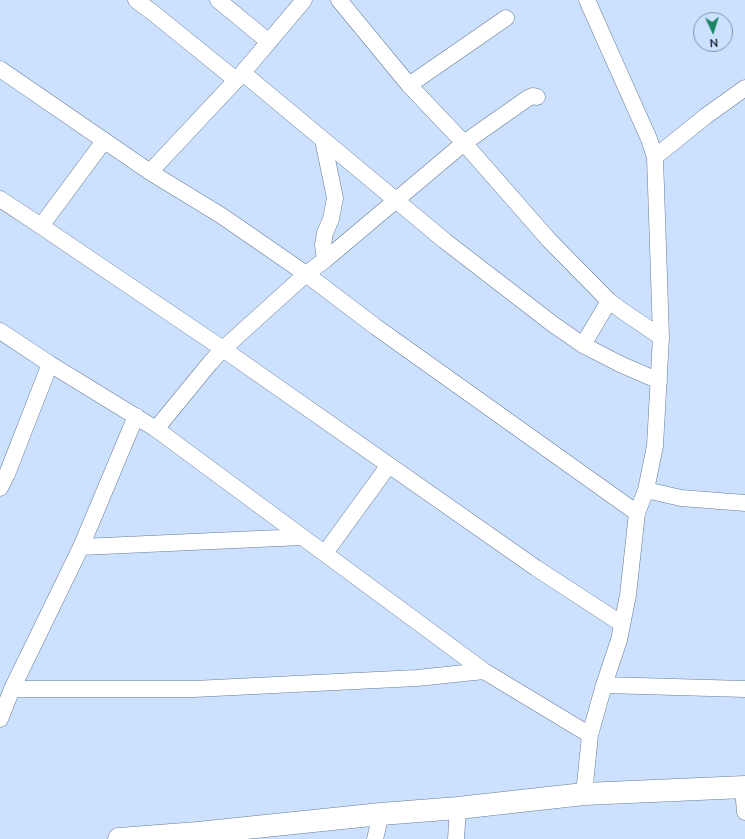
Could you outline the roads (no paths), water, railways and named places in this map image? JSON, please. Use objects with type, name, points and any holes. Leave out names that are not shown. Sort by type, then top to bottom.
[{"type":"street","points":[[136,0],[240,76],[323,140],[445,242],[554,325],[583,346],[659,381]]},
{"type":"street","points":[[218,0],[269,42]]},
{"type":"street","points":[[150,172],[240,76],[304,0]]},
{"type":"street","points":[[339,0],[410,85],[464,143],[549,240],[609,301],[661,337]]},
{"type":"street","points":[[584,794],[590,735],[604,685],[619,640],[628,595],[637,513],[646,490],[655,446],[661,337],[655,157],[649,139],[587,0]]},
{"type":"street","points":[[410,85],[506,18]]},
{"type":"street","points":[[0,70],[150,172],[222,216],[306,274],[376,327],[637,513]]},
{"type":"street","points":[[655,157],[706,116],[745,88]]},
{"type":"street","points":[[156,429],[223,349],[306,274],[325,260],[464,143],[528,98],[533,96],[537,97]]},
{"type":"street","points":[[41,226],[104,140]]},
{"type":"street","points":[[323,140],[335,198],[331,219],[325,233],[323,246],[325,260]]},
{"type":"street","points":[[0,200],[223,349],[536,568],[622,624]]},
{"type":"street","points":[[583,346],[609,301]]},
{"type":"street","points":[[0,331],[50,364],[156,429],[484,671],[590,735]]},
{"type":"street","points":[[0,488],[7,474],[50,364]]},
{"type":"street","points":[[0,719],[12,689],[81,548],[136,416]]},
{"type":"street","points":[[324,553],[389,465]]},
{"type":"street","points":[[646,490],[681,498],[745,503]]},
{"type":"street","points":[[81,548],[302,537]]},
{"type":"street","points":[[12,689],[194,689],[417,678],[484,671]]},
{"type":"street","points":[[604,685],[745,689]]},
{"type":"street","points":[[119,839],[198,836],[381,814],[458,808],[584,794],[744,787],[745,812]]},
{"type":"street","points":[[456,839],[458,808]]},
{"type":"street","points":[[375,839],[381,814]]}]
